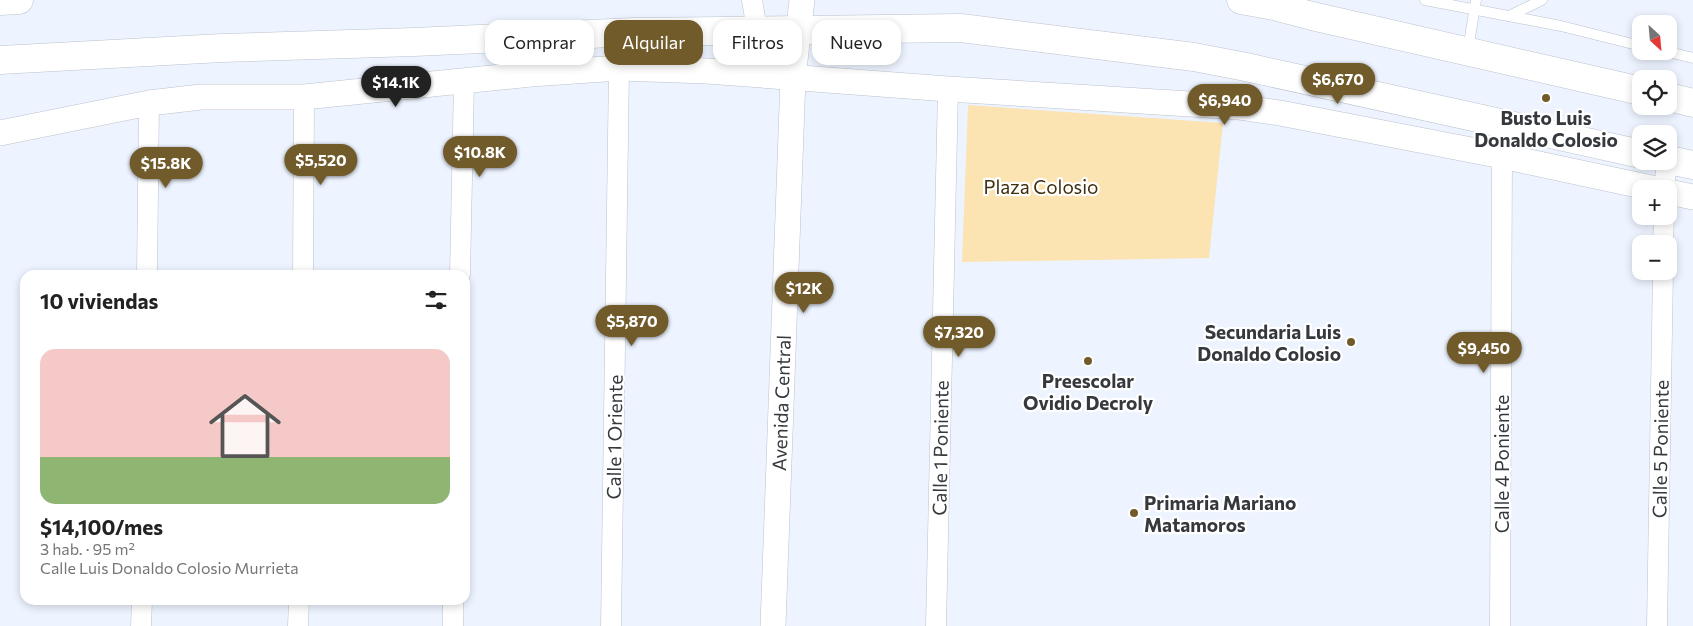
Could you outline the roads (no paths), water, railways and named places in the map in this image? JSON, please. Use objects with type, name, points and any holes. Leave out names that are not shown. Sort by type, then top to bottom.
[{"type":"main road","points":[[0,1],[19,0]]},
{"type":"main road","points":[[1241,0],[1274,6],[1313,8],[1468,51],[1632,89]]},
{"type":"main road","points":[[802,29],[960,28],[1194,57],[1322,83],[1632,152]]},
{"type":"main road","points":[[0,60],[222,48],[713,31]]},
{"type":"main road","points":[[1677,99],[1693,103]]},
{"type":"main road","points":[[1677,162],[1693,165]]},
{"type":"street","points":[[752,0],[755,20]]},
{"type":"street","name":"Avenida Central","points":[[800,20],[802,0]]},
{"type":"street","name":"Avenida Central","points":[[773,626],[795,65]]},
{"type":"street","points":[[0,133],[150,103],[201,96],[304,97],[531,74],[619,68],[707,72],[1238,107],[1314,119],[1632,184]]},
{"type":"street","name":"Calle 1 Oriente","points":[[611,626],[619,68]]},
{"type":"street","points":[[460,270],[464,81]]},
{"type":"street","points":[[1314,119],[1322,83]]},
{"type":"street","name":"Calle 1 Poniente","points":[[936,626],[948,89]]},
{"type":"street","points":[[303,270],[304,97]]},
{"type":"street","points":[[147,270],[150,103]]},
{"type":"street","name":"Calle 4 Poniente","points":[[1499,122],[1502,156],[1500,626]]},
{"type":"street","points":[[1677,194],[1693,197]]},
{"type":"street","name":"Calle 5 Poniente","points":[[1657,626],[1663,280]]},
{"type":"street","points":[[141,626],[142,605]]},
{"type":"street","points":[[298,605],[298,626]]},
{"type":"street","points":[[453,605],[453,626]]},
{"type":"lane","points":[[1425,0],[1475,5],[1509,16],[1632,44]]},
{"type":"lane","points":[[1509,16],[1542,0]]},
{"type":"lane","points":[[1468,51],[1475,5]]},
{"type":"lane","points":[[1678,54],[1693,58]]},
{"type":"place","name":"Busto Luis Donaldo Colosio","points":[[1546,98]]},
{"type":"place","name":"Secundaria Luis Donaldo Colosio","points":[[1351,342]]},
{"type":"place","name":"Preescolar Ovidio Decroly","points":[[1088,361]]},
{"type":"place","name":"Primaria Mariano Matamoros","points":[[1134,513]]},
{"type":"park label","name":"Plaza Colosio","points":[[1041,186]]}]
